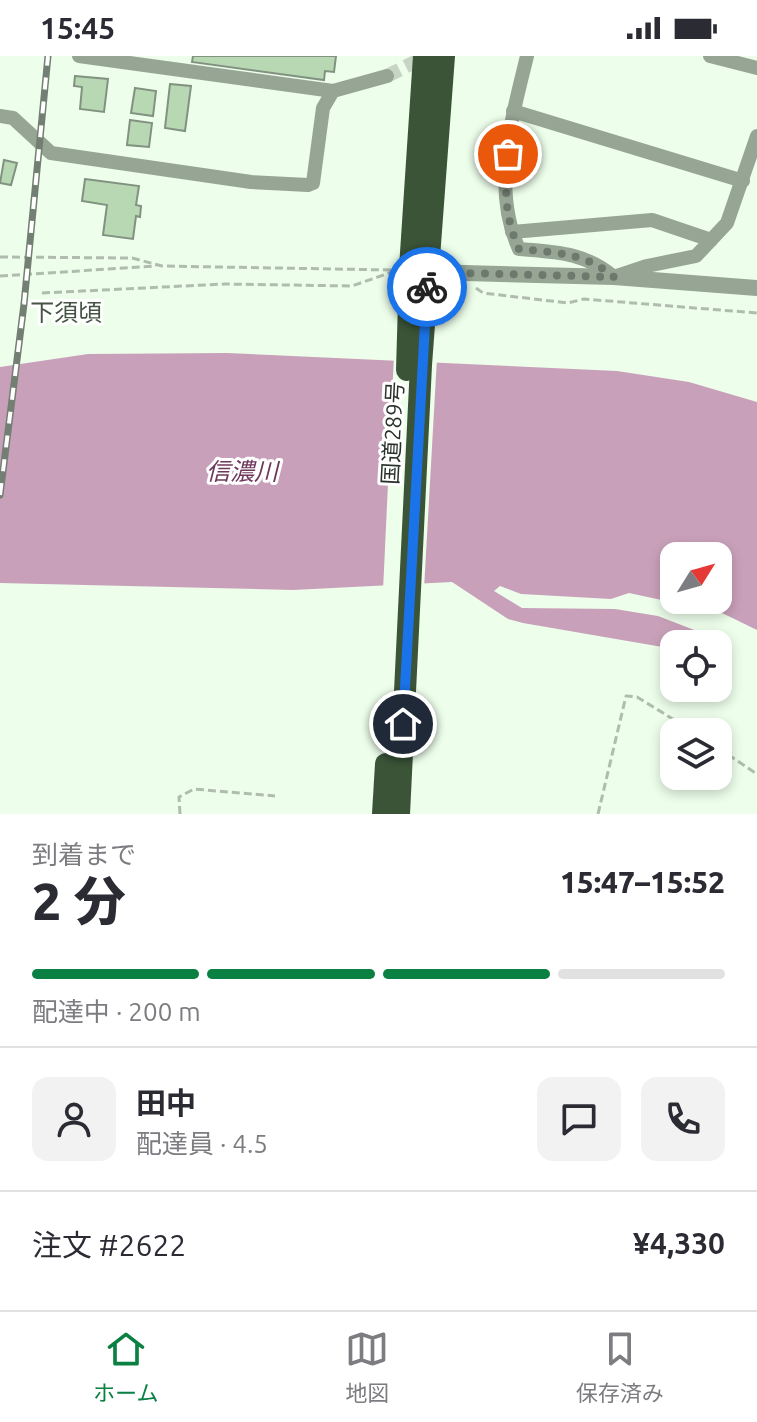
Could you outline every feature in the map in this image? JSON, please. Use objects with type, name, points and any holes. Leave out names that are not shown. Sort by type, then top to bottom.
[{"type":"highway","name":"国道289号","points":[[399,814],[424,56]]},
{"type":"highway","name":"国道289号","points":[[383,814],[418,297],[428,272],[444,56]]},
{"type":"street","points":[[79,56],[333,91],[387,76]]},
{"type":"street","points":[[527,56],[513,111],[505,199],[512,232],[519,249],[575,254],[614,277]]},
{"type":"street","points":[[710,56],[757,68]]},
{"type":"street","points":[[0,116],[13,118],[51,153],[251,182],[308,185],[313,183],[323,108],[333,91]]},
{"type":"street","points":[[513,111],[743,181]]},
{"type":"street","points":[[614,277],[647,266],[696,256],[727,223],[757,136]]},
{"type":"street","points":[[512,232],[652,220],[711,240]]},
{"type":"street","points":[[428,272],[614,277],[757,288]]},
{"type":"path","points":[[0,257],[132,258],[162,266]]},
{"type":"path","points":[[0,276],[162,266],[396,270],[352,286],[225,284],[42,293]]},
{"type":"path","points":[[459,275],[483,293],[568,303],[584,299],[757,313]]},
{"type":"path","points":[[598,814],[626,696],[637,697],[671,718]]},
{"type":"path","points":[[732,757],[757,774]]},
{"type":"path","points":[[180,814],[179,797],[194,789],[275,796]]},
{"type":"water","name":"信濃川","points":[[227,353],[617,371],[689,382],[757,402],[757,630],[724,614],[732,614],[732,542],[660,542],[660,600],[629,593],[611,599],[521,594],[500,586],[494,591],[522,608],[615,609],[658,616],[694,630],[660,630],[660,647],[508,619],[452,582],[293,590],[0,583],[0,367],[88,354]]},
{"type":"pier","points":[[394,355],[437,358],[424,589],[383,591]]},
{"type":"building","points":[[193,56],[336,56],[334,72],[325,71],[324,80],[192,62]]},
{"type":"building","points":[[75,76],[108,79],[104,112],[80,109],[82,87],[74,86]]},
{"type":"building","points":[[170,84],[191,86],[185,131],[165,128]]},
{"type":"building","points":[[135,88],[156,91],[153,116],[131,113]]},
{"type":"building","points":[[130,120],[152,123],[149,147],[127,145]]},
{"type":"building","points":[[4,160],[17,163],[11,185],[0,183]]},
{"type":"building","points":[[85,179],[139,186],[136,205],[141,206],[140,217],[136,216],[133,239],[103,235],[107,205],[82,201]]},
{"type":"tunnel","points":[[387,76],[427,56]]},
{"type":"railway","points":[[0,495],[24,304],[48,56]]},
{"type":"way so far","points":[[427,287],[428,272],[614,277],[575,254],[519,249],[505,199],[508,154]]},
{"type":"district","name":"下須頃","points":[[66,312]]},
{"type":"route","points":[[403,724],[427,287]]}]
